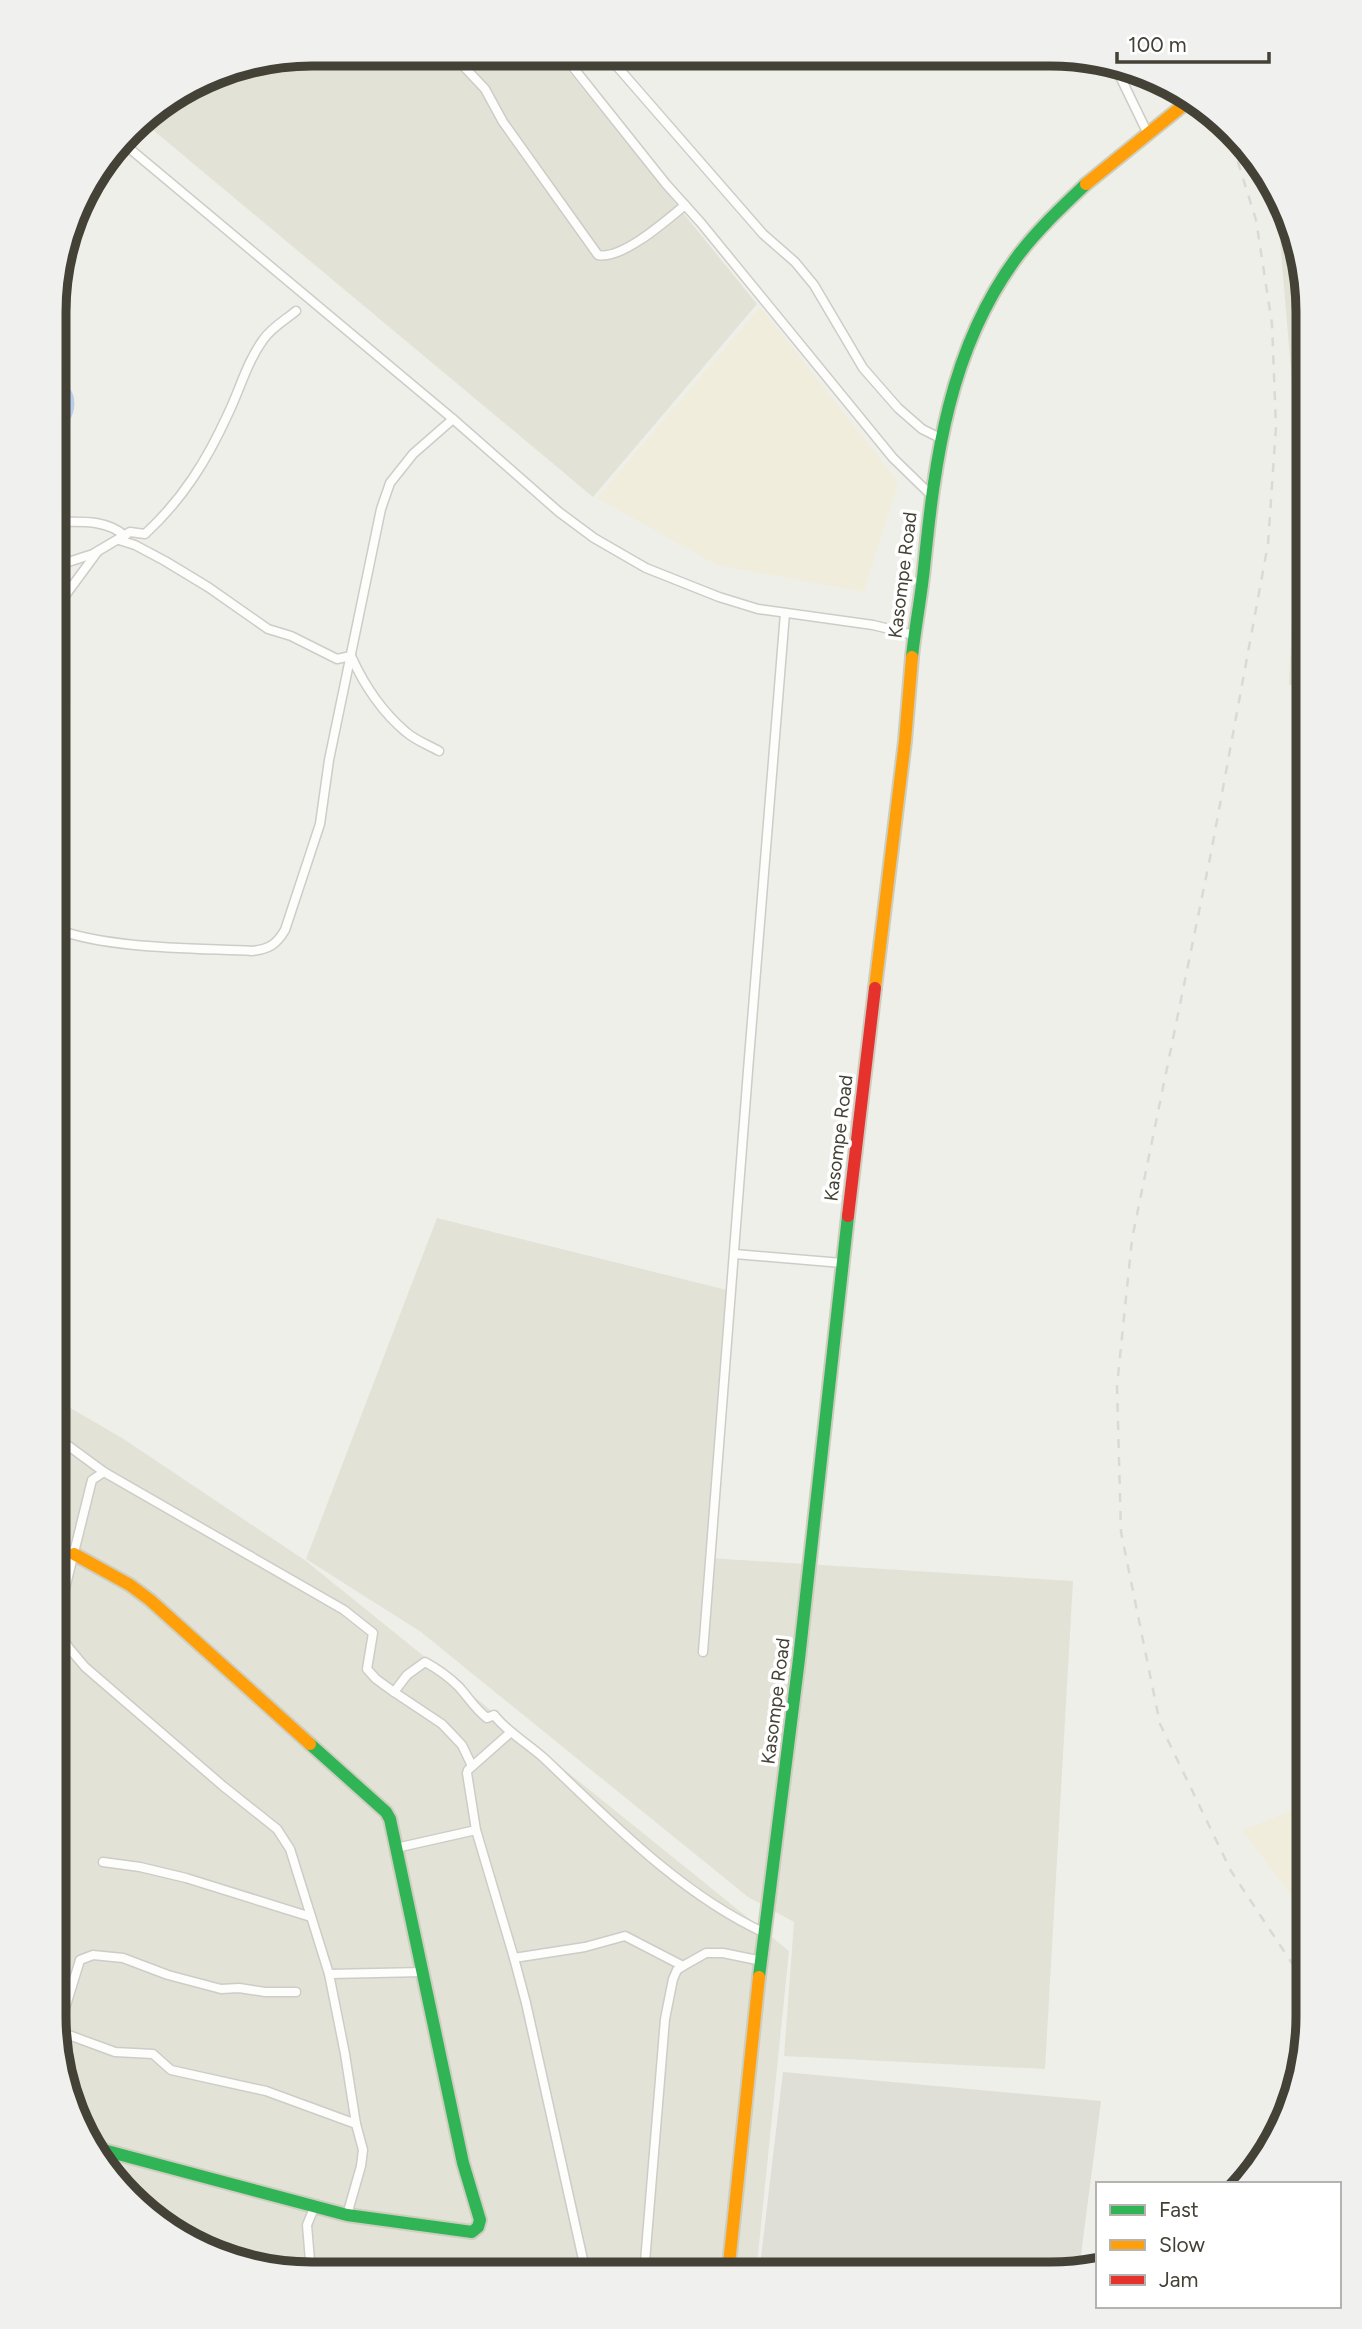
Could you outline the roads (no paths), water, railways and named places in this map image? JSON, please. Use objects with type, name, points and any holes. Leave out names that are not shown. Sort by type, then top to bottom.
[{"type":"street","points":[[464,67],[485,89],[503,122],[598,255],[606,257],[639,242],[685,205]]},
{"type":"street","points":[[573,67],[893,458],[931,495]]},
{"type":"street","points":[[617,67],[763,234],[795,262],[814,285],[863,369],[922,429],[942,439]]},
{"type":"street","points":[[1120,77],[1147,132]]},
{"type":"street","name":"Kasompe Road","points":[[728,2262],[842,1263],[905,741],[914,635],[924,572],[931,495],[950,398],[964,355],[992,295],[1010,267],[1048,220],[1147,132],[1182,105]]},
{"type":"street","points":[[129,148],[453,419],[559,512],[594,538],[646,568],[719,597],[758,609],[873,625],[914,635]]},
{"type":"street","points":[[66,562],[98,551],[130,532],[145,534],[183,494],[207,456],[229,413],[240,381],[264,337],[296,311]]},
{"type":"street","points":[[66,933],[128,943],[252,951],[268,949],[279,940],[320,824],[329,760],[381,509],[390,484],[413,454],[453,419]]},
{"type":"street","points":[[66,522],[95,522],[117,528],[122,538],[208,587],[268,629],[290,636],[337,659],[351,656]]},
{"type":"street","points":[[66,594],[98,551]]},
{"type":"street","points":[[703,1652],[785,613]]},
{"type":"street","points":[[351,656],[361,679],[377,702],[407,732],[439,751]]},
{"type":"street","points":[[735,1254],[842,1263]]},
{"type":"street","points":[[66,1444],[104,1472],[344,1610],[373,1633],[367,1669],[376,1679],[443,1724],[462,1745],[471,1766]]},
{"type":"street","points":[[66,1585],[92,1480],[104,1472]]},
{"type":"street","points":[[74,1554],[119,1578],[150,1600],[382,1806],[390,1819],[463,2163],[480,2220],[478,2227],[472,2232],[347,2215],[106,2151]]},
{"type":"street","points":[[66,1644],[85,1667],[277,1829],[290,1849],[328,1974],[363,2150],[347,2215]]},
{"type":"street","points":[[394,1692],[407,1675],[425,1662],[451,1680],[475,1709],[487,1718],[494,1715],[502,1726],[545,1759],[622,1831],[701,1896],[735,1919],[765,1933]]},
{"type":"street","points":[[511,1732],[471,1766],[467,1773],[476,1830],[514,1958],[583,2262]]},
{"type":"street","points":[[396,1848],[476,1830]]},
{"type":"street","points":[[103,1862],[186,1878],[311,1917]]},
{"type":"street","points":[[514,1958],[585,1947],[625,1936],[683,1966]]},
{"type":"street","points":[[644,2262],[665,2019],[673,1979],[677,1970],[706,1954],[723,1953],[762,1961]]},
{"type":"street","points":[[66,2003],[80,1960],[93,1955],[123,1958],[168,1975],[221,1989],[296,1992]]},
{"type":"street","points":[[328,1974],[423,1972]]},
{"type":"street","points":[[67,2035],[115,2052],[153,2054],[171,2070],[266,2091],[356,2124]]},
{"type":"street","points":[[310,2262],[307,2225],[314,2208]]},
{"type":"water","points":[[66,385],[74,397],[73,413],[66,424]]},
{"type":"railway","points":[[1234,149],[1256,220],[1272,324],[1276,427],[1268,544],[1211,853],[1132,1239],[1117,1386],[1121,1532],[1160,1724],[1231,1871],[1295,1968]]}]
